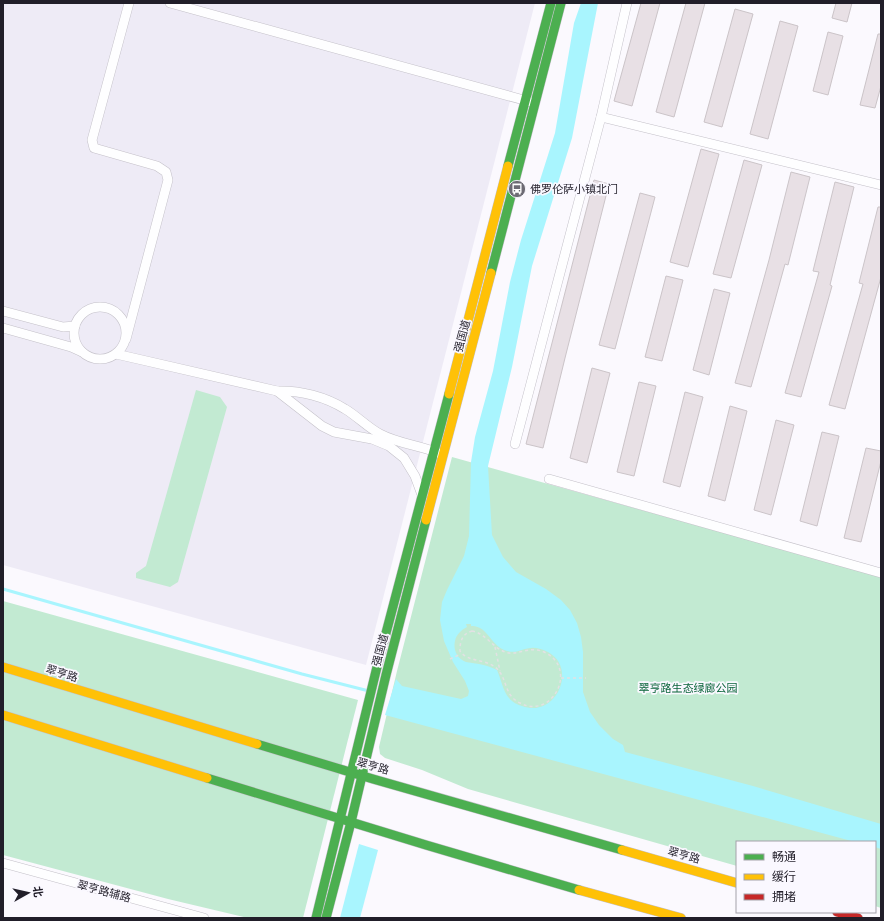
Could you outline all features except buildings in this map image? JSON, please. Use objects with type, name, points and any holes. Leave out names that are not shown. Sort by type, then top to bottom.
[{"type":"main road","name":"强国道","points":[[362,775],[386,675],[444,455],[530,102],[551,3]]},
{"type":"main road","name":"强国道","points":[[352,772],[376,671],[434,451],[530,102],[561,3]]},
{"type":"main road","name":"翠亨路","points":[[3,667],[373,779],[736,883]]},
{"type":"main road","points":[[3,715],[341,819],[589,893],[681,918]]},
{"type":"main road","points":[[316,918],[352,772]]},
{"type":"main road","points":[[326,918],[355,823],[362,775]]},
{"type":"main road","points":[[840,913],[858,918]]},
{"type":"street","points":[[126,339],[125,326],[120,315],[108,308],[91,308],[82,314],[75,326],[75,339],[78,346],[88,356],[100,359],[106,358],[116,354],[122,347],[126,339],[168,180],[166,172],[157,166],[94,148],[92,140],[129,3]]},
{"type":"street","points":[[170,3],[530,102]]},
{"type":"street","points":[[515,444],[601,117],[627,3]]},
{"type":"street","points":[[601,117],[881,185]]},
{"type":"street","points":[[3,311],[63,327],[75,326]]},
{"type":"street","points":[[3,328],[71,347],[83,352]]},
{"type":"street","points":[[116,354],[278,390],[291,390],[328,400],[346,409],[379,434],[398,442],[444,455]]},
{"type":"street","points":[[278,390],[322,426],[334,432],[372,439],[389,446],[404,458],[415,476],[422,496]]},
{"type":"street","points":[[549,479],[881,573]]},
{"type":"street","name":"翠亨路辅路","points":[[3,863],[204,918]]},
{"type":"path","points":[[460,654],[462,639],[466,634],[472,631],[479,633],[495,647],[504,652],[511,654],[534,649],[548,653],[559,666],[561,678],[557,692],[543,704],[530,706],[521,704],[512,697],[506,688],[498,666],[495,647]]},
{"type":"path","points":[[450,660],[460,654]]},
{"type":"path","points":[[460,654],[489,663],[501,673]]},
{"type":"path","points":[[561,678],[585,678]]},
{"type":"shaded area","points":[[3,3],[535,3],[366,665],[3,565]]},
{"type":"green space","points":[[196,390],[220,397],[227,407],[178,582],[170,587],[136,578],[136,573],[146,566]]},
{"type":"green space","name":"翠亨路生态绿廊公园","points":[[452,457],[881,577],[881,908],[876,906],[876,841],[736,841],[736,866],[468,789],[422,770],[385,758],[380,754],[379,747]]},
{"type":"green space","points":[[3,601],[358,700],[303,918],[248,918],[168,899],[3,855]]},
{"type":"water","points":[[581,3],[598,3],[572,138],[532,266],[512,367],[488,466],[492,535],[503,557],[516,572],[546,589],[561,600],[570,610],[577,623],[581,637],[583,652],[583,692],[590,712],[599,725],[613,739],[623,745],[625,752],[753,786],[881,824],[881,849],[876,847],[876,841],[851,841],[385,715],[396,679],[402,686],[461,699],[468,696],[469,691],[465,681],[453,662],[444,641],[440,620],[442,602],[464,556],[469,536],[471,462],[475,437],[493,371],[510,282],[521,240],[555,133],[574,23]],"holes":[[[466,624],[471,624],[471,626],[482,629],[497,645],[507,651],[512,652],[535,648],[548,652],[557,659],[561,669],[562,680],[559,690],[553,699],[545,705],[534,708],[519,705],[512,701],[507,695],[497,670],[460,659],[455,651],[456,637],[467,627]]]},
{"type":"water","points":[[359,844],[378,850],[360,918],[340,918]]},
{"type":"waterway","points":[[3,589],[302,674],[369,691]]},
{"type":"traffic: fast","points":[[508,166],[551,3]]},
{"type":"traffic: fast","points":[[491,273],[561,3]]},
{"type":"traffic: fast","points":[[316,918],[376,671],[449,394]]},
{"type":"traffic: fast","points":[[326,918],[426,520]]},
{"type":"traffic: fast","points":[[257,744],[373,779],[622,850]]},
{"type":"traffic: fast","points":[[207,778],[579,890]]},
{"type":"traffic: slow","points":[[449,394],[508,166]]},
{"type":"traffic: slow","points":[[426,520],[491,273]]},
{"type":"traffic: slow","points":[[3,667],[257,744]]},
{"type":"traffic: slow","points":[[3,715],[207,778]]},
{"type":"traffic: slow","points":[[622,850],[736,883]]},
{"type":"traffic: slow","points":[[579,890],[681,918]]},
{"type":"traffic: jam","points":[[840,913],[858,918]]},
{"type":"place","name":"佛罗伦萨小镇北门","points":[[517,189]]}]
